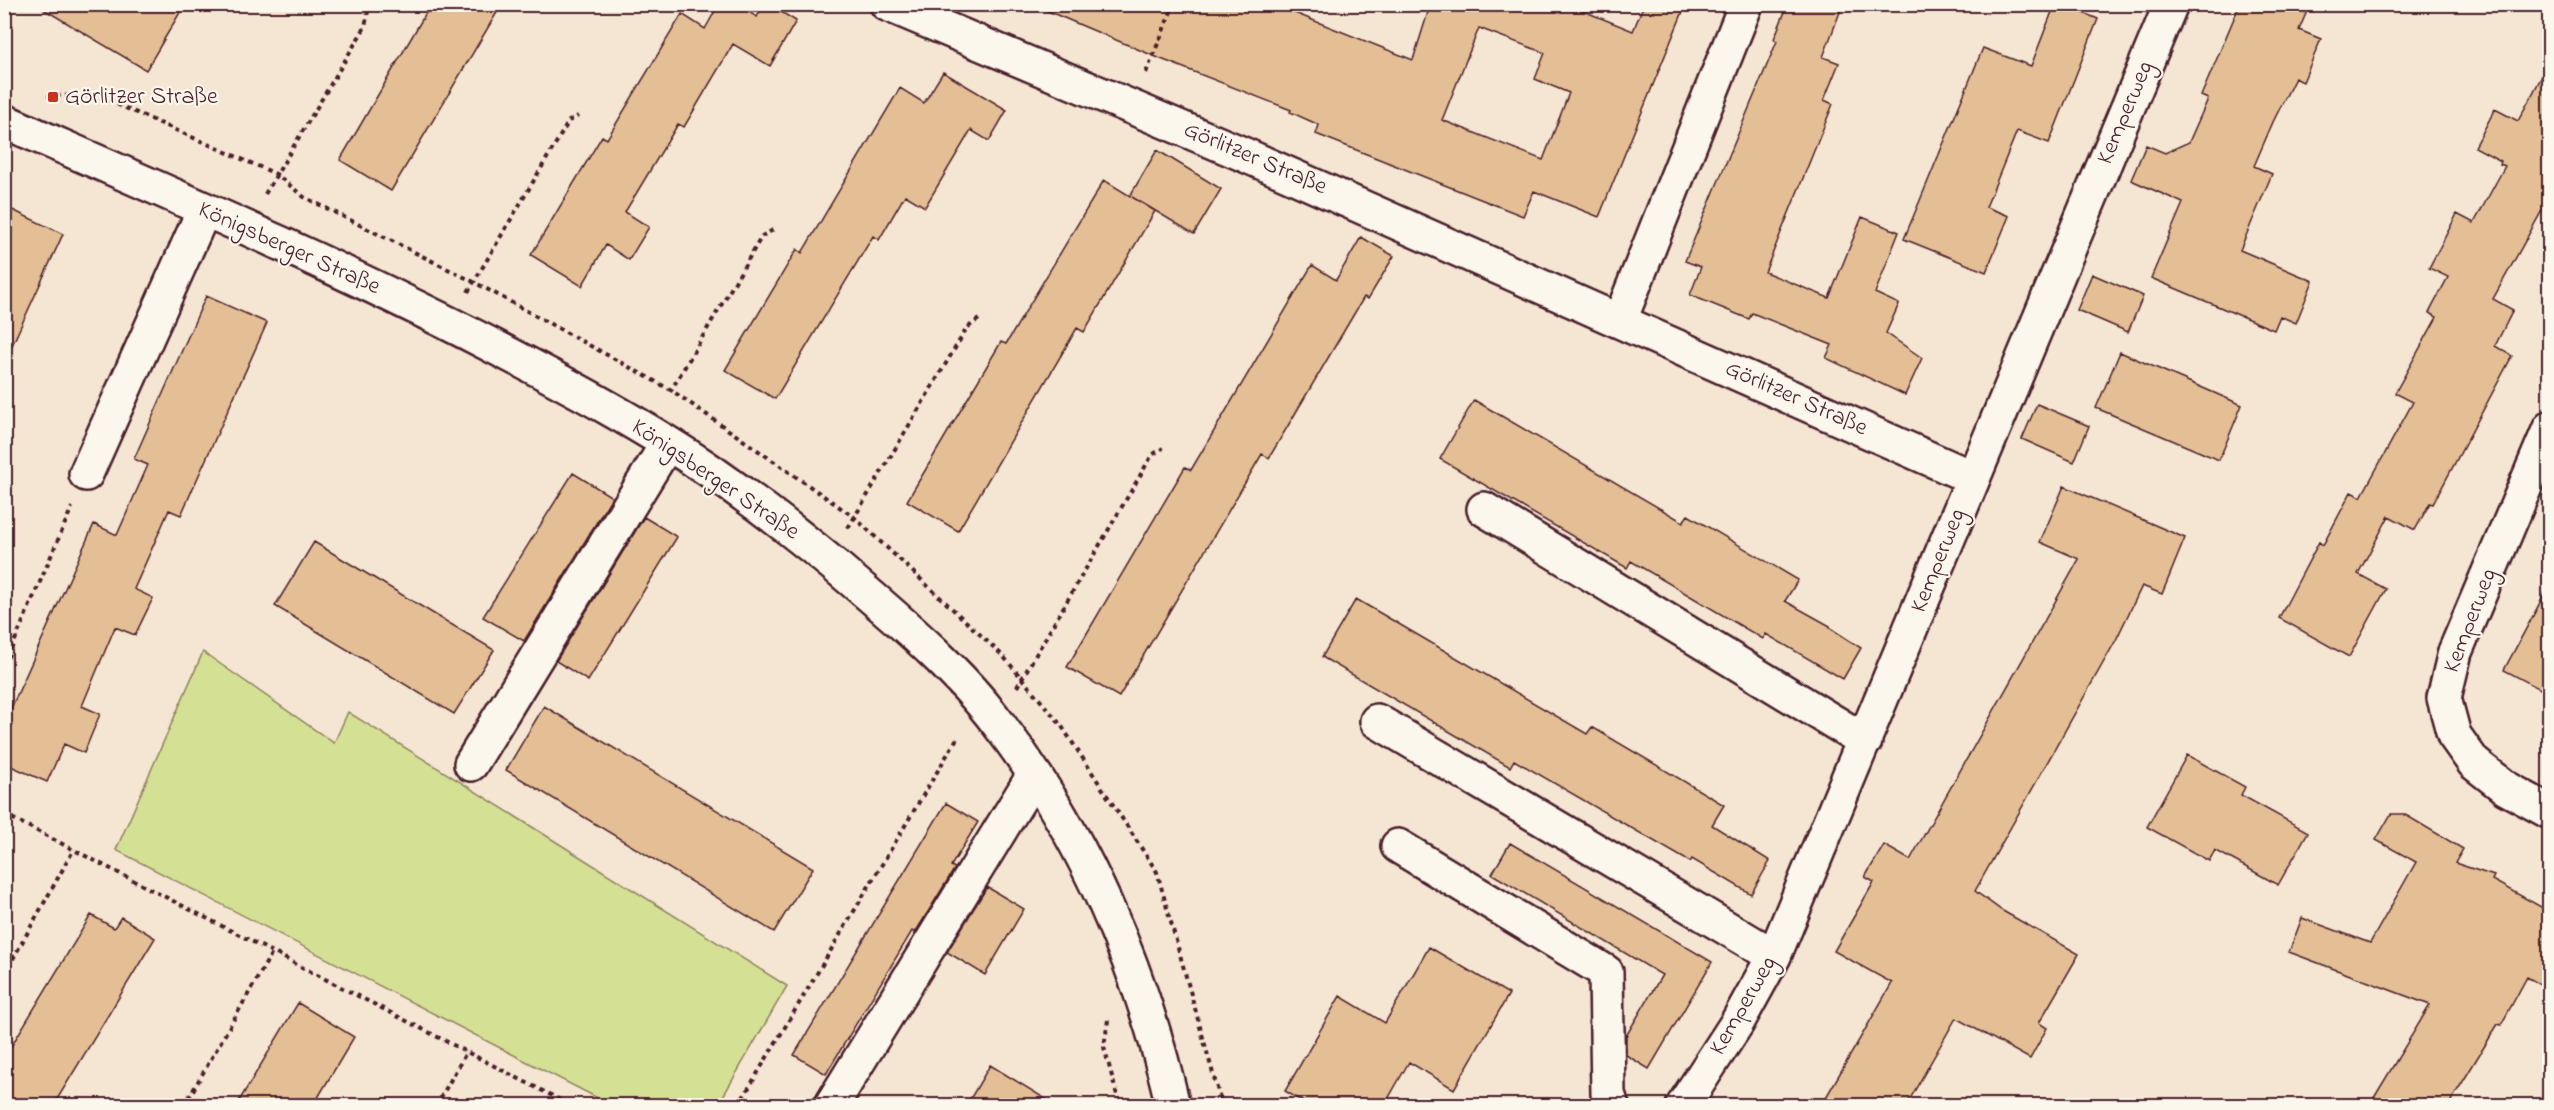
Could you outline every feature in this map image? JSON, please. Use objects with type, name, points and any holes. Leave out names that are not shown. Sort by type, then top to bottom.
[{"type":"street","name":"Görlitzer Straße","points":[[887,4],[1111,97],[1620,320],[1973,478]]},
{"type":"street","points":[[1620,320],[1746,4]]},
{"type":"street","name":"Kemperweg","points":[[1683,1106],[1737,1023],[1774,956],[2171,4]]},
{"type":"street","name":"Königsberger Straße","points":[[4,121],[244,228],[450,324],[531,365],[657,438],[722,479],[829,560],[892,614],[940,660],[996,721],[1034,775],[1089,867],[1109,910],[1148,1015],[1173,1106]]},
{"type":"street","points":[[86,474],[204,210]]},
{"type":"street","name":"Kemperweg","points":[[2550,428],[2455,652],[2444,698],[2454,735],[2474,763],[2506,788],[2550,812]]},
{"type":"street","points":[[471,764],[657,438]]},
{"type":"street","points":[[1484,509],[1865,741]]},
{"type":"street","points":[[1377,721],[1774,956]]},
{"type":"street","points":[[831,1106],[1034,775]]},
{"type":"street","points":[[1398,846],[1606,972],[1608,1094],[1612,1106]]},
{"type":"path","points":[[1111,97],[1146,75],[1174,4]]},
{"type":"path","points":[[244,228],[365,27],[368,10]]},
{"type":"path","points":[[450,324],[569,121],[578,116]]},
{"type":"path","points":[[657,438],[762,236],[773,230]]},
{"type":"path","points":[[829,560],[966,328],[979,319]]},
{"type":"path","points":[[996,721],[1152,455],[1163,448]]},
{"type":"path","points":[[4,666],[86,474]]},
{"type":"path","points":[[954,726],[967,742]]},
{"type":"path","points":[[738,1106],[960,733]]},
{"type":"path","points":[[4,814],[572,1106]]},
{"type":"path","points":[[4,975],[74,849]]},
{"type":"path","points":[[184,1106],[273,951]]},
{"type":"path","points":[[1109,1014],[1104,1047],[1120,1106]]},
{"type":"path","points":[[436,1106],[467,1051]]},
{"type":"green space","points":[[203,652],[334,743],[348,712],[787,986],[718,1105],[611,1105],[116,850]]},
{"type":"building","points":[[35,4],[185,4],[146,70]]},
{"type":"building","points":[[431,4],[502,4],[391,191],[340,160]]},
{"type":"building","points":[[719,4],[735,4],[757,17],[764,4],[768,4],[796,21],[770,66],[733,44],[684,127],[678,124],[625,212],[649,227],[629,260],[606,245],[582,286],[531,255],[602,136],[607,139],[682,14],[705,29]]},
{"type":"building","points":[[1031,4],[1272,4],[1413,60],[1429,9],[1424,7],[1425,4],[1566,4],[1633,31],[1644,4],[1686,4],[1599,217],[1534,191],[1523,216],[1316,134],[1319,125],[1290,112],[1291,110],[1161,59]],"holes":[[[1479,28],[1545,53],[1535,79],[1569,93],[1543,160],[1442,120]]]},
{"type":"building","points":[[1788,4],[1843,4],[1823,57],[1839,63],[1824,100],[1833,104],[1765,272],[1829,298],[1862,217],[1899,232],[1875,293],[1899,304],[1886,333],[1922,358],[1905,395],[1826,358],[1832,345],[1752,313],[1749,319],[1690,295],[1701,267],[1685,261],[1777,41],[1774,39]]},
{"type":"building","points":[[2055,4],[2061,4],[2098,19],[2049,143],[2017,131],[1986,207],[2009,216],[1986,272],[1904,239],[1983,48],[2031,66]]},
{"type":"building","points":[[2240,4],[2310,4],[2299,30],[2321,39],[2303,82],[2295,78],[2254,166],[2272,174],[2240,250],[2313,281],[2296,323],[2280,316],[2274,330],[2151,278],[2183,203],[2131,180],[2146,145],[2165,153],[2189,142],[2208,99],[2201,96]]},
{"type":"building","points":[[2550,61],[2550,196],[2493,299],[2513,310],[2495,346],[2512,356],[2433,504],[2430,503],[2415,530],[2389,516],[2358,574],[2386,589],[2349,657],[2279,618],[2319,542],[2323,545],[2351,492],[2361,497],[2413,402],[2395,393],[2437,317],[2429,313],[2448,277],[2429,268],[2457,214],[2474,223],[2505,166],[2500,164],[2501,161],[2475,147],[2495,109],[2518,121]]},
{"type":"building","points":[[943,72],[1007,110],[989,141],[971,130],[925,207],[905,195],[879,240],[873,236],[775,399],[725,370],[797,249],[802,253],[900,88],[924,103]]},
{"type":"building","points":[[1157,150],[1221,189],[1194,234],[1132,197],[1155,211],[1084,332],[1077,328],[958,531],[907,501],[1001,342],[1006,344],[1104,180],[1130,196]]},
{"type":"building","points":[[4,206],[63,234],[4,363]]},
{"type":"building","points":[[1361,237],[1394,256],[1368,299],[1364,297],[1269,458],[1262,454],[1119,697],[1067,667],[1185,467],[1191,470],[1312,265],[1336,280]]},
{"type":"building","points":[[2092,274],[2143,296],[2128,332],[2077,310]]},
{"type":"building","points":[[206,296],[267,323],[181,515],[169,510],[134,589],[153,598],[135,635],[115,627],[82,706],[100,714],[84,753],[64,744],[47,782],[4,763],[4,724],[94,524],[117,535],[148,465],[134,459]]},
{"type":"building","points":[[2120,352],[2242,405],[2219,460],[2096,408]]},
{"type":"building","points":[[1474,400],[1683,522],[1688,515],[1798,580],[1785,601],[1830,626],[1861,648],[1843,679],[1766,634],[1763,639],[1631,561],[1627,568],[1440,459]]},
{"type":"building","points":[[2037,404],[2089,426],[2074,462],[2022,439]]},
{"type":"building","points":[[573,473],[612,497],[524,641],[483,617]]},
{"type":"building","points":[[2064,486],[2185,538],[2162,594],[2142,586],[2116,640],[1975,891],[2001,910],[2079,954],[2039,1023],[2047,1028],[2030,1059],[1956,1018],[1906,1106],[1821,1106],[1892,983],[1834,951],[1874,882],[1865,877],[1884,845],[1910,860],[2079,559],[2040,542]]},
{"type":"building","points":[[644,517],[677,537],[588,681],[556,661]]},
{"type":"building","points":[[314,542],[494,650],[454,714],[275,606]]},
{"type":"building","points":[[2550,584],[2550,694],[2504,670]]},
{"type":"building","points":[[1356,599],[1587,734],[1592,727],[1724,805],[1712,825],[1770,861],[1751,894],[1692,859],[1690,862],[1514,760],[1510,767],[1322,657]]},
{"type":"building","points":[[544,706],[813,868],[774,932],[506,770]]},
{"type":"building","points":[[2187,755],[2245,787],[2241,795],[2308,832],[2278,885],[2215,850],[2209,861],[2147,827]]},
{"type":"building","points":[[946,803],[978,822],[951,866],[955,868],[915,933],[912,931],[826,1074],[794,1055]]},
{"type":"building","points":[[2391,814],[2404,814],[2463,849],[2455,863],[2494,876],[2492,880],[2550,912],[2550,990],[2527,977],[2501,1025],[2498,1024],[2448,1106],[2369,1106],[2430,1005],[2289,952],[2302,918],[2370,943],[2416,862],[2376,840]]},
{"type":"building","points":[[1510,843],[1712,962],[1649,1069],[1626,1055],[1626,1036],[1662,975],[1492,874]]},
{"type":"building","points":[[987,887],[1024,909],[985,975],[947,952]]},
{"type":"building","points":[[91,915],[114,928],[121,917],[155,938],[53,1106],[4,1106],[4,1058]]},
{"type":"building","points":[[1429,947],[1509,994],[1454,1089],[1409,1062],[1384,1106],[1310,1106],[1285,1091],[1340,996],[1385,1023]]},
{"type":"building","points":[[298,1003],[354,1037],[313,1106],[236,1106]]},
{"type":"building","points":[[990,1065],[1057,1106],[966,1106]]},
{"type":"place","name":"Görlitzer Straße","points":[[53,97]]}]
